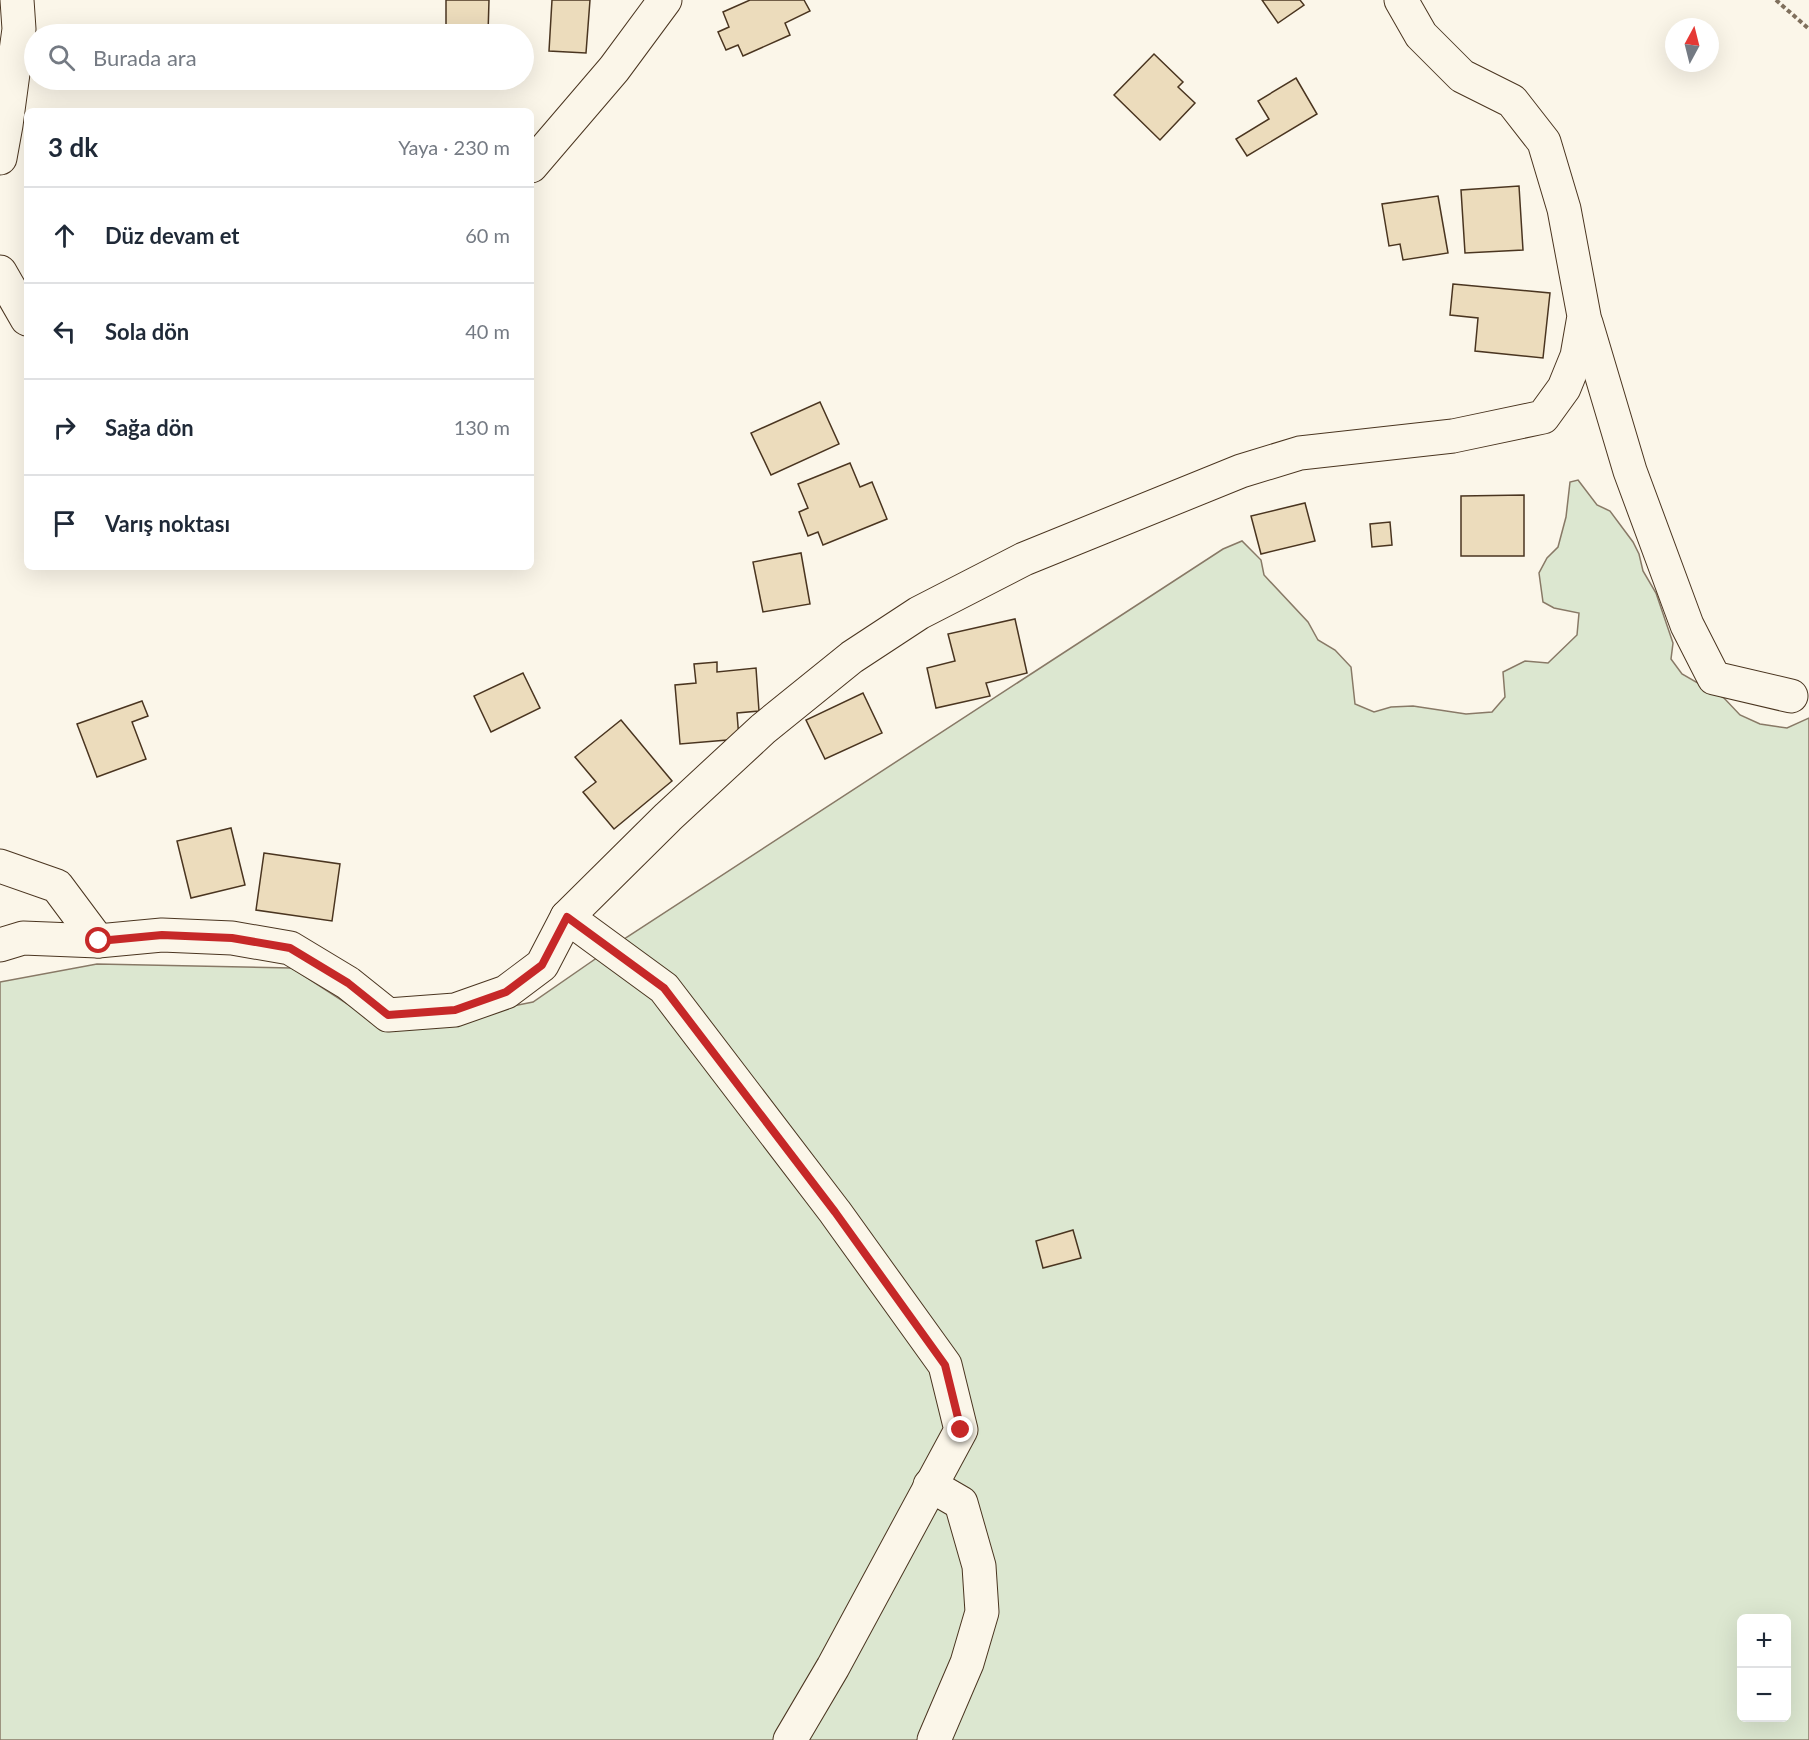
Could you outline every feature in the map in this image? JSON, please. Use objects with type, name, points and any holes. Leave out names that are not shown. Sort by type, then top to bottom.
[{"type":"street","points":[[0,158],[19,29],[17,0]]},
{"type":"street","points":[[534,162],[614,69],[664,0]]},
{"type":"street","points":[[1401,0],[1421,35],[1462,76],[1512,101],[1544,142],[1563,209],[1584,316],[1630,471],[1687,625],[1714,678],[1791,696]]},
{"type":"street","points":[[0,272],[24,314]]},
{"type":"street","points":[[0,945],[23,938],[99,941],[162,935],[232,938],[290,948],[348,983],[388,1015],[455,1010],[506,992],[542,965],[567,917],[668,817],[763,729],[852,657],[919,614],[1024,559],[1241,471],[1300,453],[1453,436],[1543,417],[1564,388],[1577,356],[1584,316]]},
{"type":"street","points":[[0,866],[57,886],[99,941]]},
{"type":"street","points":[[567,917],[664,988],[835,1212],[945,1365],[961,1430],[833,1667],[790,1740]]},
{"type":"street","points":[[930,1485],[961,1503],[979,1566],[982,1612],[967,1663],[934,1740]]},
{"type":"path","points":[[1776,0],[1809,29]]},
{"type":"green space","points":[[1578,480],[1597,505],[1610,511],[1633,542],[1643,571],[1656,593],[1673,643],[1671,659],[1682,674],[1724,698],[1740,715],[1760,724],[1787,728],[1809,718],[1809,1740],[0,1740],[0,982],[97,964],[292,968],[389,1031],[533,1002],[627,937],[1223,549],[1242,541],[1261,560],[1264,575],[1308,622],[1318,640],[1335,650],[1351,667],[1355,704],[1374,712],[1391,707],[1413,706],[1466,714],[1492,712],[1505,697],[1503,672],[1525,661],[1548,663],[1577,635],[1579,613],[1554,608],[1543,602],[1539,573],[1547,558],[1558,547],[1566,517],[1570,482]]},
{"type":"building","points":[[446,0],[489,0],[488,24],[446,24]]},
{"type":"building","points":[[552,0],[590,0],[586,53],[549,51]]},
{"type":"building","points":[[750,0],[804,0],[810,11],[785,23],[790,35],[743,56],[738,45],[726,50],[718,32],[729,27],[723,12]]},
{"type":"building","points":[[1262,0],[1300,0],[1304,5],[1278,23]]},
{"type":"building","points":[[1154,54],[1183,82],[1178,87],[1195,103],[1160,140],[1114,95]]},
{"type":"building","points":[[1296,78],[1317,114],[1247,156],[1236,139],[1269,119],[1258,101]]},
{"type":"building","points":[[1519,186],[1523,250],[1465,253],[1461,190]]},
{"type":"building","points":[[1438,196],[1448,253],[1403,260],[1400,244],[1389,246],[1382,204]]},
{"type":"building","points":[[1453,284],[1550,293],[1543,358],[1475,351],[1478,318],[1450,315]]},
{"type":"building","points":[[820,402],[839,444],[771,475],[751,433]]},
{"type":"building","points":[[850,463],[860,487],[872,482],[887,519],[823,545],[818,532],[808,536],[799,512],[808,508],[798,484]]},
{"type":"building","points":[[1524,495],[1524,556],[1461,556],[1461,496]]},
{"type":"building","points":[[1305,503],[1315,541],[1261,554],[1251,516]]},
{"type":"building","points":[[1390,522],[1392,545],[1372,547],[1370,524]]},
{"type":"building","points":[[801,553],[810,604],[763,612],[753,562]]},
{"type":"building","points":[[1015,619],[1027,673],[986,683],[990,696],[936,708],[927,668],[955,661],[948,634]]},
{"type":"building","points":[[717,662],[717,672],[756,668],[759,711],[737,713],[739,739],[680,744],[675,685],[696,683],[694,664]]},
{"type":"building","points":[[523,673],[540,708],[491,732],[474,696]]},
{"type":"building","points":[[863,693],[882,733],[825,759],[806,720]]},
{"type":"building","points":[[142,701],[148,716],[132,722],[146,759],[97,777],[77,724]]},
{"type":"building","points":[[621,720],[672,781],[614,829],[583,792],[596,782],[575,757]]},
{"type":"building","points":[[231,828],[245,885],[191,898],[177,841]]},
{"type":"building","points":[[264,853],[340,864],[332,921],[256,910]]},
{"type":"building","points":[[1073,1230],[1081,1258],[1043,1268],[1036,1241]]},
{"type":"route","points":[[99,941],[162,935],[232,938],[290,948],[348,983],[388,1015],[455,1010],[506,992],[542,965],[567,917],[664,988],[835,1212],[945,1365],[961,1430]]}]
